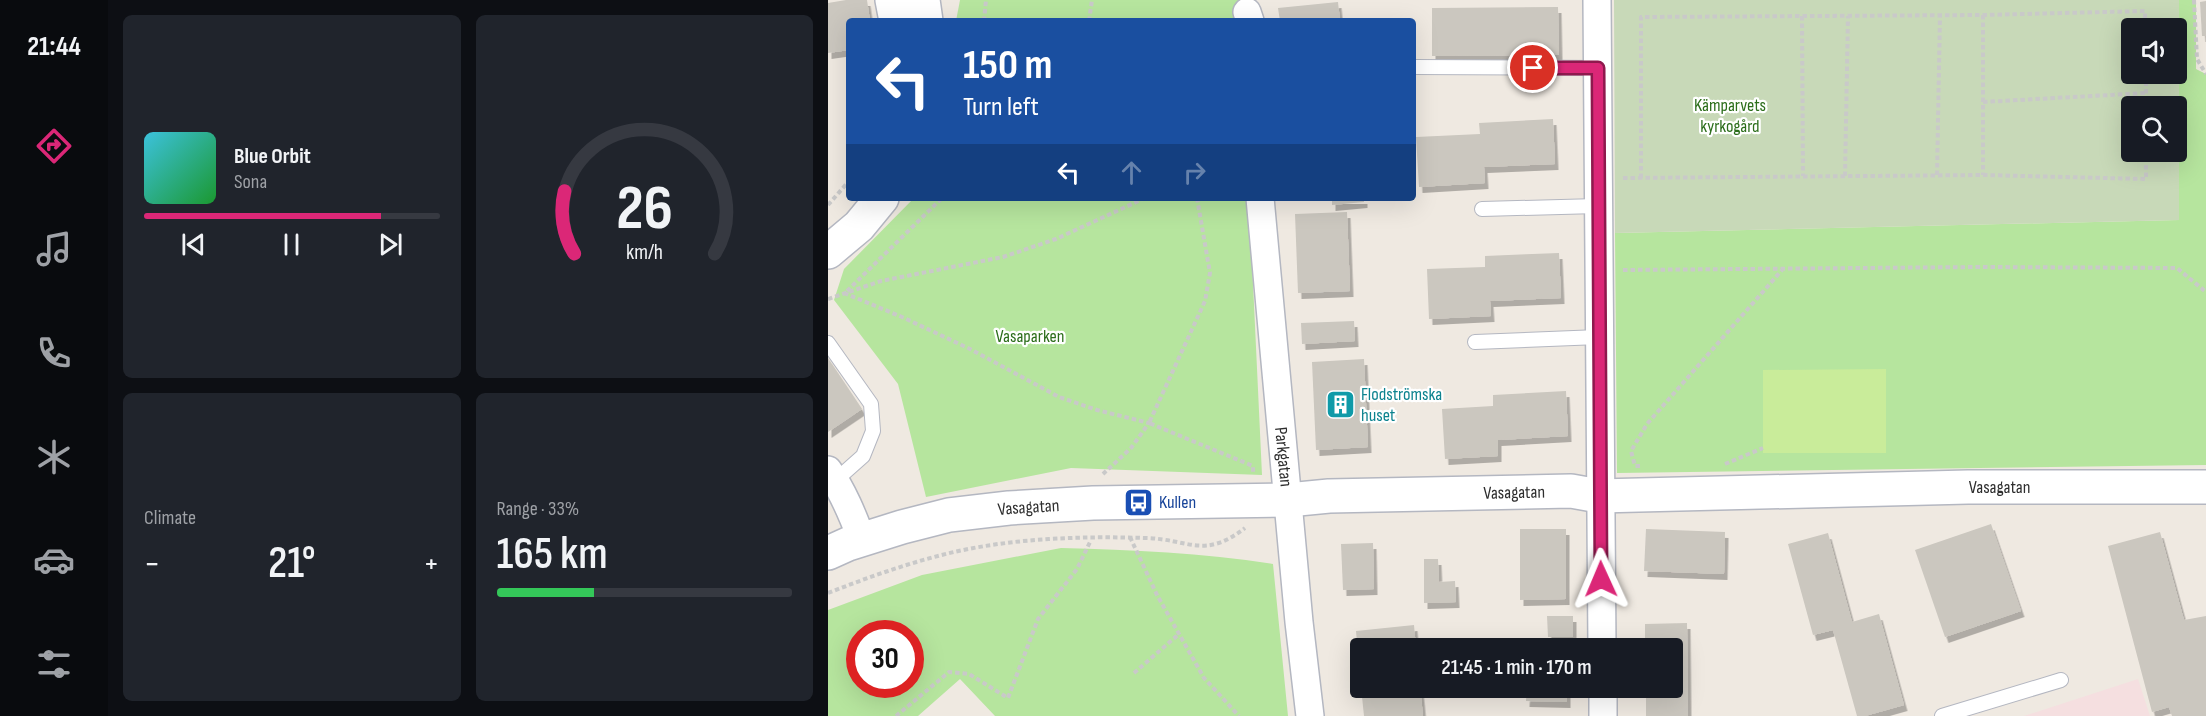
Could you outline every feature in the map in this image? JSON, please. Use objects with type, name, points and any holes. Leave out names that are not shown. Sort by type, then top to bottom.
[{"type":"street","points":[[892,0],[895,18]]},
{"type":"street","points":[[924,0],[926,18]]},
{"type":"street","points":[[1597,0],[1602,638]]},
{"type":"street","points":[[828,226],[854,201]]},
{"type":"street","points":[[828,252],[859,226],[880,201]]},
{"type":"street","name":"Parkgatan","points":[[1260,201],[1310,716]]},
{"type":"street","points":[[832,475],[855,520],[862,540]]},
{"type":"street","name":"Vasagatan","points":[[828,553],[902,527],[972,511],[1093,503],[1250,510],[1288,500],[1329,496],[1571,491],[1599,496],[1968,487],[2206,487]]},
{"type":"street","points":[[1603,698],[1603,716]]},
{"type":"lane","points":[[1416,67],[1598,68]]},
{"type":"lane","points":[[1482,209],[1598,206]]},
{"type":"lane","points":[[1475,342],[1599,337]]},
{"type":"lane","points":[[828,343],[871,404],[873,432],[863,456],[832,475]]},
{"type":"lane","points":[[1942,716],[2061,680]]},
{"type":"path","points":[[984,18],[986,0]]},
{"type":"path","points":[[1089,18],[1092,0]]},
{"type":"path","points":[[2194,0],[2197,59],[2206,74]]},
{"type":"path","points":[[1641,178],[1641,17],[1983,15],[2145,11],[2145,18]]},
{"type":"path","points":[[1937,176],[1940,15]]},
{"type":"path","points":[[1983,15],[1983,175]]},
{"type":"path","points":[[1802,16],[1803,176]]},
{"type":"path","points":[[1845,176],[1848,16]]},
{"type":"path","points":[[1983,102],[2146,93],[2146,84]]},
{"type":"path","points":[[1598,177],[1983,175],[2146,179],[2146,162]]},
{"type":"path","points":[[828,205],[846,184]]},
{"type":"path","points":[[844,293],[939,201]]},
{"type":"path","points":[[828,298],[881,281],[1004,257],[1056,239],[1138,201]]},
{"type":"path","points":[[1103,474],[1131,448],[1149,423],[1205,301],[1210,273],[1198,201]]},
{"type":"path","points":[[1599,270],[2177,268],[2206,292]]},
{"type":"path","points":[[1646,466],[1635,466],[1631,451],[1647,424],[1782,269]]},
{"type":"path","points":[[828,593],[880,573],[955,552],[1019,541],[1130,537],[1154,538],[1201,547],[1214,546],[1229,540],[1246,526],[1250,510],[1253,466],[1149,423],[1097,411],[1059,396],[902,316],[844,293]]},
{"type":"path","points":[[1722,465],[1763,448]]},
{"type":"path","points":[[1130,537],[1157,595],[1204,678],[1239,716]]},
{"type":"path","points":[[897,716],[950,672],[969,674],[1008,698],[1038,619],[1077,568],[1090,540]]},
{"type":"path","points":[[1134,674],[1179,633]]},
{"type":"shaded area","points":[[2138,679],[2150,716],[2024,716]]},
{"type":"green space","points":[[960,0],[1240,0],[1241,18],[957,18]]},
{"type":"green space","name":"Kämparvets kyrkogård","points":[[1614,0],[2179,0],[2179,18],[2121,18],[2121,84],[2179,84],[2179,96],[2121,96],[2121,162],[2179,162],[2179,220],[1615,233]]},
{"type":"green space","points":[[2179,0],[2196,0],[2196,69],[2206,74],[2206,465],[1617,473],[1615,233],[2179,220],[2179,162],[2187,162],[2187,96],[2179,96],[2179,84],[2187,84],[2187,18],[2179,18]]},
{"type":"green space","name":"Vasaparken","points":[[911,201],[1249,201],[1262,475],[1071,468],[926,497],[898,384],[834,300],[844,269]]},
{"type":"green space","points":[[1886,369],[1886,453],[1763,453],[1763,370]]},
{"type":"green space","points":[[1061,548],[1168,553],[1273,564],[1288,716],[995,716],[960,679],[918,716],[828,716],[828,610],[922,575]]},
{"type":"building","points":[[867,0],[870,18],[846,18],[846,50],[828,53],[828,3]]},
{"type":"building","points":[[2206,1],[2206,36],[2202,36],[2200,2]]},
{"type":"building","points":[[1338,2],[1340,18],[1280,18],[1278,8]]},
{"type":"building","points":[[1558,7],[1559,55],[1432,56],[1432,8]]},
{"type":"building","points":[[1553,119],[1555,164],[1484,167],[1485,183],[1419,187],[1416,137],[1480,134],[1479,123]]},
{"type":"building","points":[[1332,201],[1364,201],[1364,202],[1332,205]]},
{"type":"building","points":[[1347,212],[1350,291],[1298,293],[1295,214]]},
{"type":"building","points":[[1559,253],[1561,298],[1490,301],[1491,316],[1429,319],[1427,269],[1485,267],[1485,256]]},
{"type":"building","points":[[1354,321],[1355,341],[1302,344],[1301,323]]},
{"type":"building","points":[[828,358],[862,409],[828,432]]},
{"type":"building","name":"Flodströmska huset","points":[[1364,359],[1368,447],[1316,450],[1312,362]]},
{"type":"building","points":[[1566,391],[1568,436],[1498,440],[1498,456],[1445,459],[1442,409],[1493,406],[1493,395]]},
{"type":"building","points":[[1991,524],[2021,611],[1945,637],[1915,550]]},
{"type":"building","points":[[1520,529],[1566,529],[1566,599],[1520,600]]},
{"type":"building","points":[[1646,529],[1725,532],[1724,574],[1644,571]]},
{"type":"building","points":[[2160,532],[2184,620],[2206,616],[2206,716],[2172,716],[2169,707],[2152,712],[2108,546]]},
{"type":"building","points":[[1828,533],[1852,622],[1879,614],[1904,705],[1865,716],[1857,716],[1833,630],[1813,635],[1788,544]]},
{"type":"building","points":[[1373,543],[1374,589],[1343,590],[1341,544]]},
{"type":"building","points":[[1424,559],[1438,559],[1439,582],[1455,581],[1456,602],[1424,603]]},
{"type":"building","points":[[1547,616],[1573,616],[1573,637],[1548,637]]},
{"type":"building","points":[[1687,623],[1688,716],[1646,716],[1646,698],[1683,698],[1683,638],[1645,638],[1645,624]]},
{"type":"building","points":[[1414,625],[1415,638],[1357,638],[1356,631]]},
{"type":"building","points":[[1362,698],[1421,698],[1423,716],[1364,716]]},
{"type":"building","points":[[1526,698],[1567,698],[1567,702],[1526,701]]},
{"type":"place","name":"Flodströmska huset","points":[[1340,404]]},
{"type":"place","name":"Kullen","points":[[1138,502]]},
{"type":"route","points":[[1533,68],[1598,68],[1601,579]]}]
